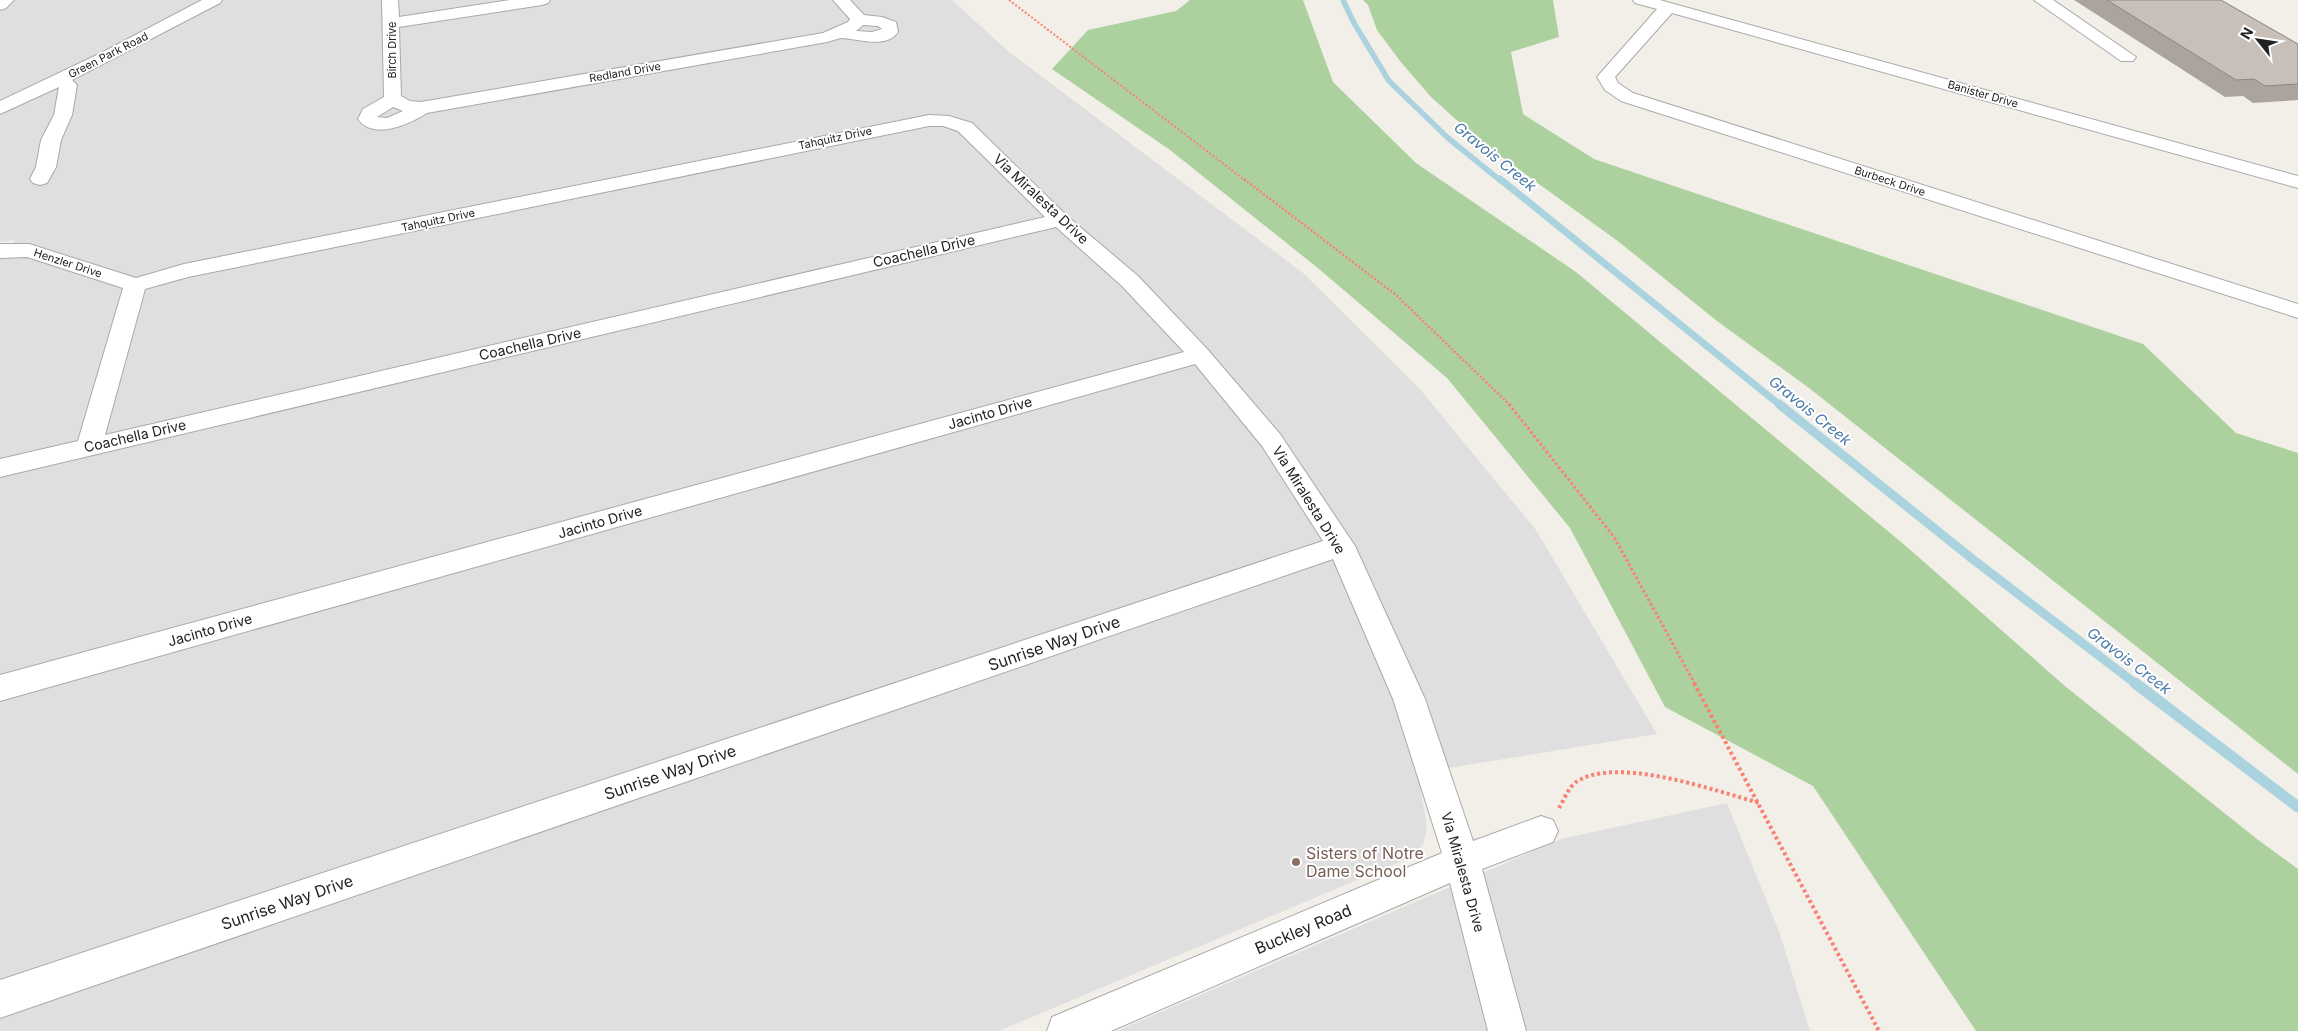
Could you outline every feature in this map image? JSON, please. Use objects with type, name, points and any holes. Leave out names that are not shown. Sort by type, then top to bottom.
[{"type":"street","points":[[0,5],[6,0]]},
{"type":"street","name":"Green Park Road","points":[[0,108],[214,0]]},
{"type":"street","name":"Birch Drive","points":[[390,0],[392,23],[392,96],[408,105]]},
{"type":"street","points":[[392,23],[542,0]]},
{"type":"street","name":"Redland Drive","points":[[408,105],[852,26],[841,0]]},
{"type":"street","points":[[1641,0],[1668,7]]},
{"type":"street","points":[[2042,0],[2126,56]]},
{"type":"street","name":"Banister Drive","points":[[1668,7],[2298,182]]},
{"type":"street","name":"Burbeck Drive","points":[[1668,7],[1606,77],[1611,86],[1627,97],[2298,311]]},
{"type":"street","points":[[40,179],[46,167],[51,140],[63,115],[68,85],[58,80]]},
{"type":"street","name":"Via Miralesta Drive","points":[[907,124],[932,119],[949,121],[965,127],[1060,220],[1130,280],[1200,355],[1272,440],[1341,546],[1409,699],[1462,861],[1507,1031]]},
{"type":"street","name":"Tahquitz Drive","points":[[135,285],[184,272],[907,124]]},
{"type":"street","name":"Coachella Drive","points":[[0,468],[1060,220]]},
{"type":"street","name":"Henzler Drive","points":[[0,251],[29,250],[135,285]]},
{"type":"street","points":[[88,447],[135,285]]},
{"type":"street","name":"Jacinto Drive","points":[[0,688],[1200,355]]},
{"type":"street","name":"Sunrise Way Drive","points":[[0,999],[1341,546]]},
{"type":"street","name":"Buckley Road","points":[[1066,1031],[1462,861],[1541,831]]},
{"type":"path","points":[[1009,0],[1396,295],[1505,399],[1614,537],[1760,803],[1879,1031]]},
{"type":"path","points":[[1541,831],[1576,782],[1594,773],[1620,770],[1671,779],[1760,803]]},
{"type":"shaded area","points":[[0,0],[205,0],[72,69],[0,103]]},
{"type":"shaded area","points":[[223,0],[952,0],[1009,52],[1303,273],[1419,388],[1536,530],[1657,734],[1418,773],[1427,827],[1423,845],[1409,858],[999,1031],[0,1031],[0,255],[9,254],[15,240],[0,242],[0,114],[98,67]]},
{"type":"shaded area","points":[[1727,803],[1780,934],[1810,1031],[1117,1031],[1561,839]]},
{"type":"green space","points":[[1190,0],[1303,0],[1333,82],[1416,163],[1576,272],[1907,547],[2066,687],[2257,839],[2298,869],[2298,1031],[1976,1031],[1813,786],[1665,707],[1570,528],[1447,378],[1319,269],[1170,150],[1052,69],[1088,30],[1176,11]]},
{"type":"green space","points":[[1363,0],[1553,0],[1559,37],[1511,52],[1523,114],[1594,159],[2143,344],[2236,433],[2298,453],[2298,774],[1809,388],[1717,321],[1619,242],[1481,142],[1431,97],[1400,61],[1377,30],[1368,5]]},
{"type":"building","points":[[2107,0],[2221,0],[2298,44],[2298,84],[2265,86],[2254,79],[2236,80]]},
{"type":"waterway","name":"Gravois Creek","points":[[1343,0],[1354,23],[1389,81],[1448,138],[1501,181]]},
{"type":"waterway","name":"Gravois Creek","points":[[1500,179],[1780,405]]},
{"type":"waterway","name":"Gravois Creek","points":[[1779,404],[1975,561],[2136,684]]},
{"type":"waterway","name":"Gravois Creek","points":[[2135,683],[2298,807]]},
{"type":"place","name":"Sisters of Notre Dame School","points":[[1296,862]]}]
